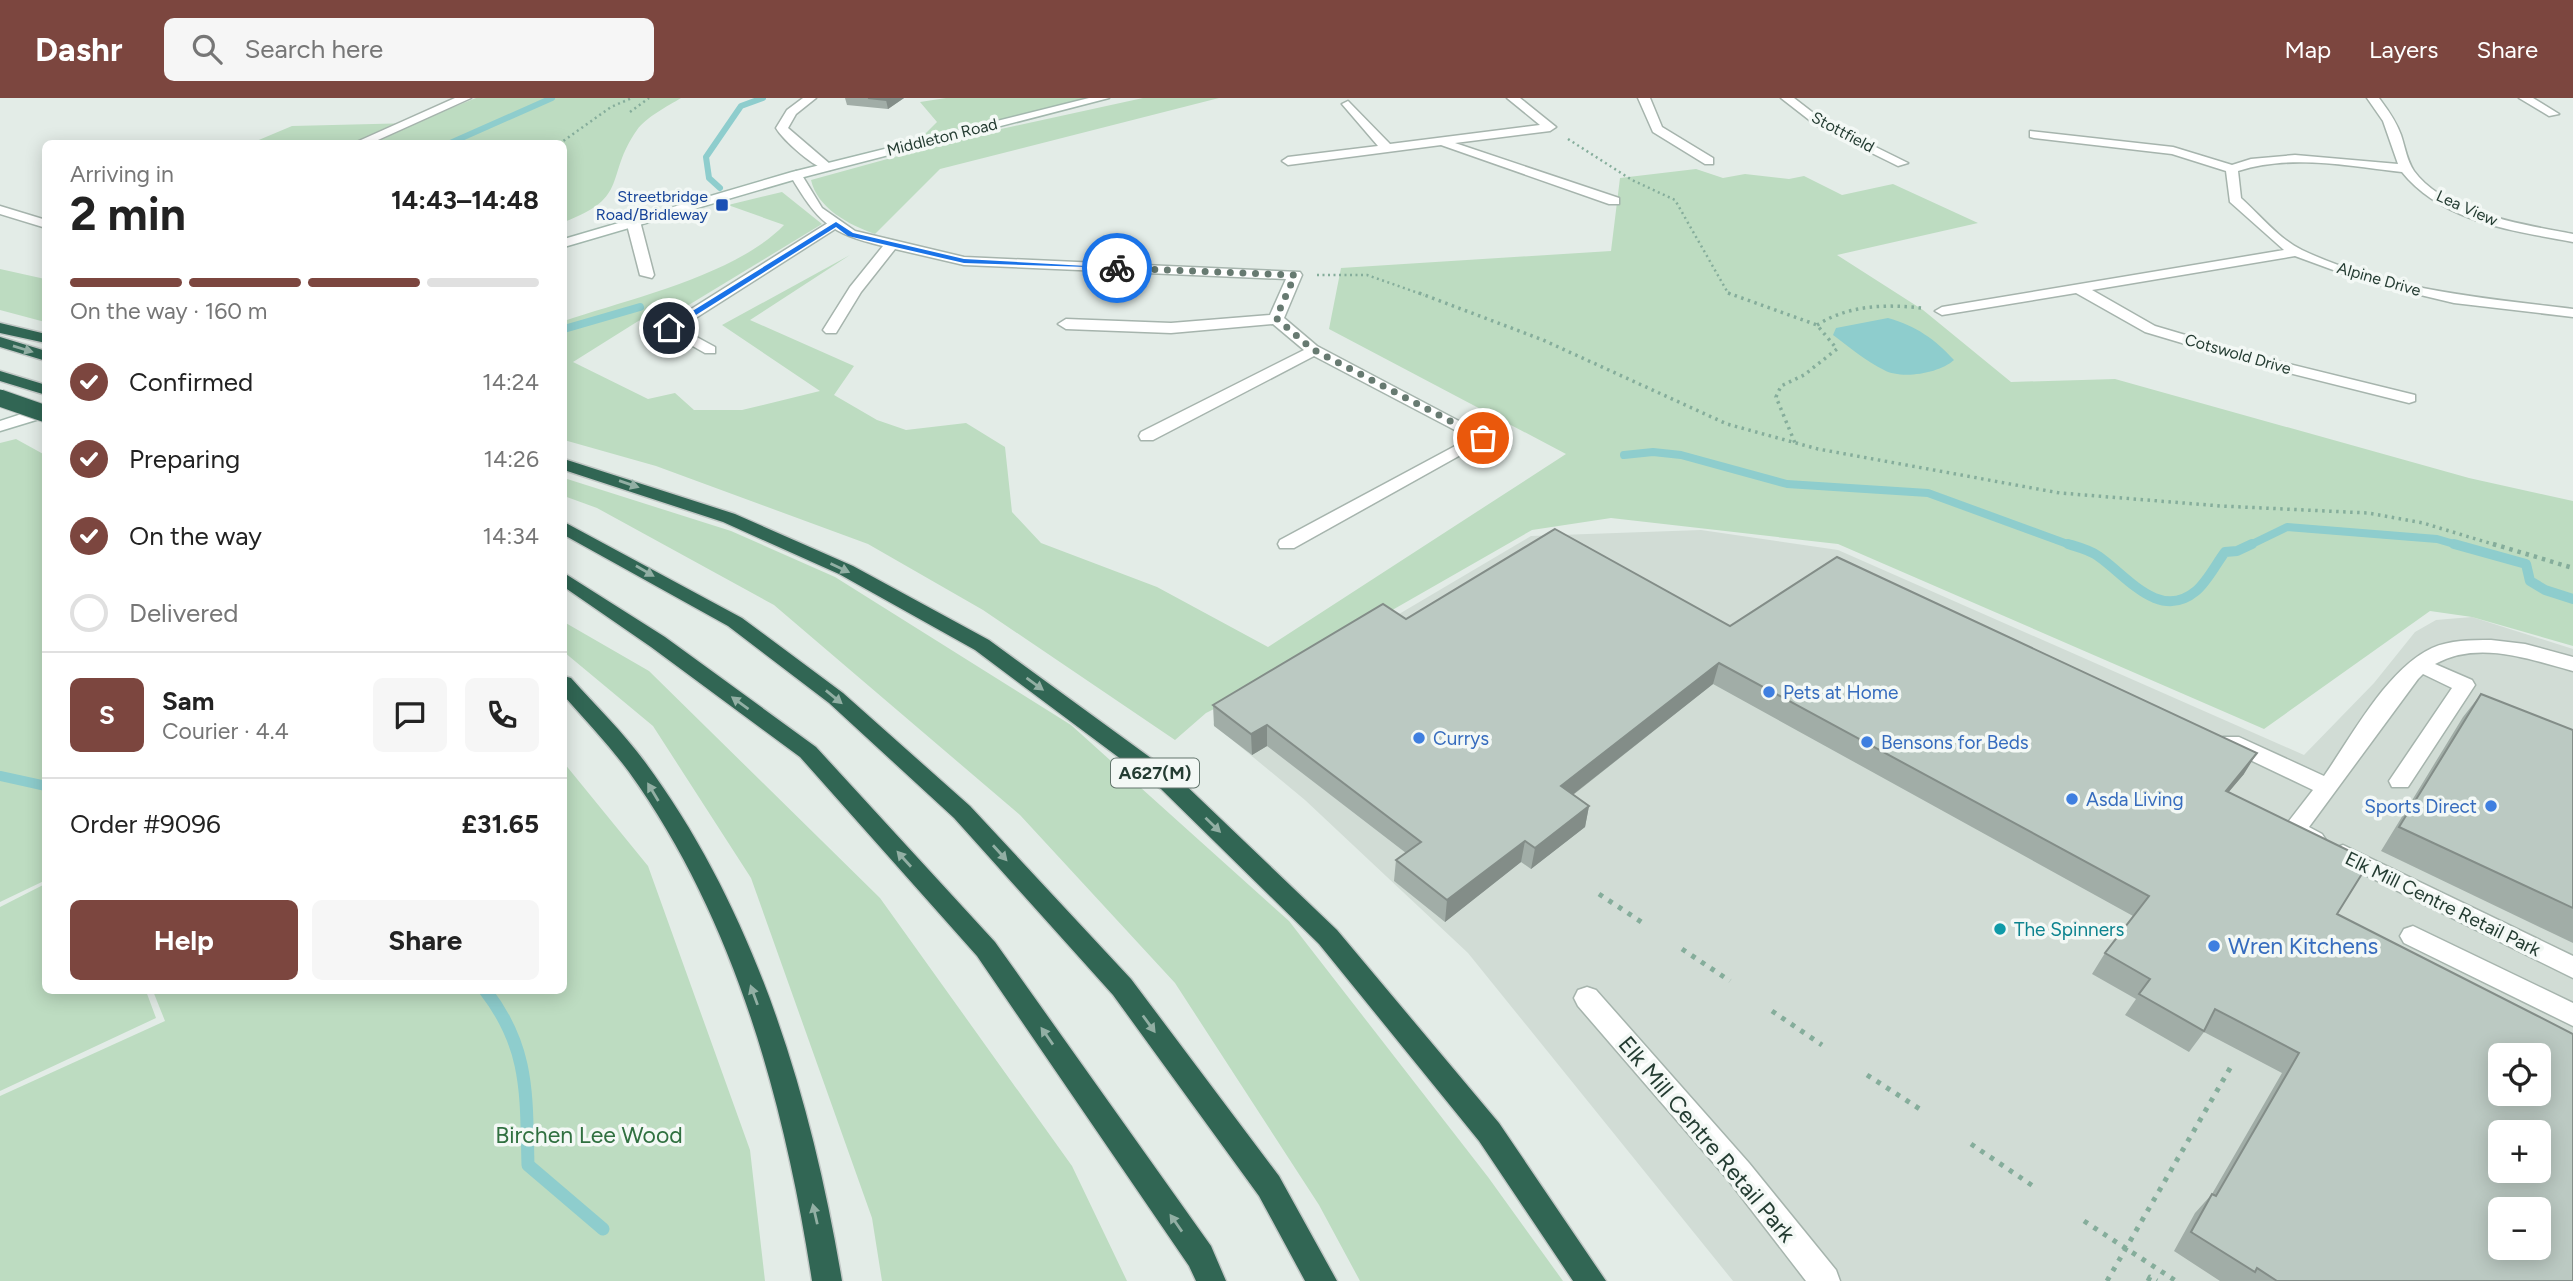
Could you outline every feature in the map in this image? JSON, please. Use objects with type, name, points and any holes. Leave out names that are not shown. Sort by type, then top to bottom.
[{"type":"highway","points":[[0,328],[42,339]]},
{"type":"highway","points":[[0,342],[42,355]]},
{"type":"highway","points":[[0,376],[42,389]]},
{"type":"highway","points":[[0,398],[42,412]]},
{"type":"highway","name":"A627(M)","points":[[567,465],[729,518],[846,570],[982,645],[1169,783],[1328,937],[1489,1132],[1591,1281]]},
{"type":"highway","points":[[567,530],[735,622],[836,698],[962,812],[1122,987],[1269,1186],[1322,1281]]},
{"type":"highway","points":[[567,581],[658,642],[808,752],[986,949],[1200,1256],[1211,1281]]},
{"type":"highway","points":[[567,686],[646,778],[692,856],[745,971],[781,1070],[823,1248],[827,1281]]},
{"type":"street","points":[[367,140],[465,98]]},
{"type":"street","points":[[810,98],[791,111],[782,128],[786,135],[826,167]]},
{"type":"street","name":"Middleton Road","points":[[567,242],[826,167],[1102,98]]},
{"type":"street","points":[[1513,98],[1550,127]]},
{"type":"street","points":[[1644,98],[1657,129],[1709,161]]},
{"type":"street","name":"Stottfield","points":[[1787,98],[1821,124],[1902,163]]},
{"type":"street","name":"Lea View","points":[[2373,98],[2390,123],[2407,169],[2417,184],[2457,207],[2502,224],[2573,238]]},
{"type":"street","points":[[2525,98],[2553,114]]},
{"type":"street","points":[[1348,104],[1387,148]]},
{"type":"street","points":[[1288,161],[1550,127]]},
{"type":"street","points":[[2034,134],[2173,151],[2232,169],[2246,163],[2311,160],[2407,169]]},
{"type":"street","points":[[1441,142],[1614,201]]},
{"type":"street","name":"Alpine Drive","points":[[2232,169],[2235,200],[2296,252],[2371,279],[2454,299],[2573,313]]},
{"type":"street","points":[[789,177],[817,210],[850,234],[964,261],[1295,275],[1276,318]]},
{"type":"street","points":[[0,210],[42,223]]},
{"type":"street","points":[[633,221],[647,275]]},
{"type":"street","points":[[710,350],[669,328],[836,224]]},
{"type":"street","points":[[831,330],[855,290],[891,245]]},
{"type":"street","points":[[1942,311],[2296,252]]},
{"type":"street","name":"Cotswold Drive","points":[[2076,287],[2150,328],[2255,360],[2409,398]]},
{"type":"street","points":[[1066,324],[1171,328],[1276,318],[1315,350],[1483,438],[1287,544]]},
{"type":"street","points":[[1147,436],[1315,350]]},
{"type":"street","points":[[0,426],[42,414]]},
{"type":"street","points":[[2215,735],[2328,787],[2406,677],[2441,652],[2486,646],[2542,653],[2573,664]]},
{"type":"street","points":[[2400,781],[2465,685],[2420,666]]},
{"type":"street","name":"Elk Mill Centre Retail Park","points":[[2328,787],[2294,830],[2573,968]]},
{"type":"street","points":[[2413,936],[2573,1015]]},
{"type":"street","name":"Elk Mill Centre Retail Park","points":[[1587,998],[1740,1172],[1825,1281]]},
{"type":"path","points":[[565,140],[611,107],[632,98]]},
{"type":"path","points":[[630,112],[649,98]]},
{"type":"path","points":[[1550,127],[1622,174],[1675,200],[1728,293],[1817,325],[1838,349],[1804,375],[1781,386],[1776,397],[1795,443]]},
{"type":"path","points":[[1295,275],[1367,275],[1543,340],[1727,424],[1795,443],[2060,493],[2221,506],[2368,513],[2423,523],[2573,568]]},
{"type":"path","points":[[1817,325],[1838,315],[1867,307],[1896,305],[1942,311]]},
{"type":"path","points":[[1599,894],[1643,923]]},
{"type":"path","points":[[1682,949],[1730,981]]},
{"type":"path","points":[[1772,1011],[1822,1045]]},
{"type":"path","points":[[2107,1281],[2233,1063]]},
{"type":"path","points":[[1867,1075],[1923,1111]]},
{"type":"path","points":[[1971,1144],[2033,1186]]},
{"type":"path","points":[[2084,1221],[2176,1281]]},
{"type":"path","points":[[2148,1281],[2150,1277],[2157,1281]]},
{"type":"shaded area","points":[[1701,530],[1838,550],[2304,755],[2374,683],[2415,632],[2436,620],[2472,617],[2573,649],[2573,1281],[1733,1281],[1468,953],[1305,800],[1213,724],[1531,536]]},
{"type":"green space","points":[[476,98],[681,98],[651,116],[637,130],[627,146],[608,194],[599,204],[567,221],[567,140],[259,140],[292,126],[414,123]]},
{"type":"green space","points":[[946,98],[1086,98],[919,140],[937,122],[920,102]]},
{"type":"green space","points":[[1143,98],[1219,98],[940,169],[875,234],[855,226],[827,207],[814,190],[811,180],[978,134]]},
{"type":"green space","points":[[1696,169],[1723,178],[1745,174],[1789,179],[1804,176],[1842,195],[1893,184],[1978,223],[1837,255],[1923,310],[2011,382],[2115,379],[2469,478],[2573,501],[2573,646],[2472,617],[2430,611],[2264,729],[1838,544],[1611,518],[1532,530],[1258,687],[1206,713],[1175,740],[983,610],[868,544],[656,466],[567,441],[567,320],[680,284],[739,258],[784,225],[728,205],[782,192],[822,224],[687,306],[667,303],[573,362],[648,399],[675,393],[694,410],[742,410],[820,391],[722,325],[850,255],[750,320],[854,366],[834,395],[877,420],[906,430],[966,423],[1005,447],[1012,512],[1041,543],[1157,587],[1268,647],[1566,454],[1329,329],[1341,268],[1611,251],[1620,178]]},
{"type":"green space","points":[[0,269],[42,278],[42,321],[0,310]]},
{"type":"green space","points":[[16,439],[42,453],[42,882],[0,902],[0,443]]},
{"type":"green space","points":[[567,479],[731,531],[835,577],[1071,725],[1289,921],[1488,1177],[1563,1281],[1360,1281],[1319,1205],[1175,983],[1020,815],[774,605],[597,508],[567,497]]},
{"type":"green space","points":[[567,624],[649,671],[880,898],[1072,1166],[1127,1281],[882,1281],[872,1218],[751,878],[653,726],[567,654]]},
{"type":"green space","name":"Birchen Lee Wood","points":[[567,767],[648,866],[750,1150],[765,1281],[0,1281],[0,1096],[165,1021],[154,994],[567,994]]},
{"type":"green space","points":[[42,886],[42,994],[147,994],[156,1018],[0,1091],[0,907]]},
{"type":"water","points":[[1888,318],[1924,334],[1954,360],[1948,365],[1921,374],[1892,373],[1871,362],[1833,335],[1836,328]]},
{"type":"building","points":[[1555,529],[1730,626],[1837,557],[2257,753],[2226,791],[2370,861],[2337,914],[2573,1034],[2573,1281],[2277,1281],[2257,1268],[2255,1272],[2191,1232],[2212,1194],[2216,1196],[2299,1053],[2215,1009],[2204,1031],[2139,994],[2150,979],[2105,953],[2149,896],[1719,663],[1561,786],[1589,806],[1535,848],[1525,841],[1447,900],[1396,860],[1421,842],[1267,725],[1251,734],[1213,705],[1383,604],[1406,619]]},
{"type":"building","name":"Sports Direct","points":[[2481,694],[2573,730],[2573,908],[2399,827]]},
{"type":"waterway","points":[[457,140],[552,98]]},
{"type":"waterway","points":[[720,188],[709,178],[706,157],[741,106],[763,98]]},
{"type":"waterway","points":[[567,328],[640,307]]},
{"type":"waterway","points":[[1624,455],[1653,452],[1681,455],[1787,484],[1928,493],[2073,546]]},
{"type":"waterway","points":[[2248,546],[2287,527],[2437,539],[2457,545]]},
{"type":"waterway","points":[[2068,544],[2095,554],[2132,584],[2156,599],[2169,601],[2182,599],[2196,591],[2225,552],[2237,551],[2252,544]]},
{"type":"waterway","points":[[2457,545],[2526,564],[2530,581],[2545,590],[2573,599]]},
{"type":"waterway","points":[[2457,545],[2461,546]]},
{"type":"waterway","points":[[0,776],[42,785]]},
{"type":"waterway","points":[[488,994],[510,1032],[523,1073],[528,1165],[603,1229]]},
{"type":"way so far","points":[[1117,268],[1295,275],[1276,318],[1312,349],[1483,438]]},
{"type":"place","name":"Streetbridge Road/Bridleway","points":[[722,205]]},
{"type":"place","name":"Pets at Home","points":[[1769,692]]},
{"type":"place","name":"Currys","points":[[1419,738]]},
{"type":"place","name":"Bensons for Beds","points":[[1867,742]]},
{"type":"place","name":"Asda Living","points":[[2072,799]]},
{"type":"place","name":"Sports Direct","points":[[2491,806]]},
{"type":"place","name":"The Spinners","points":[[2000,929]]},
{"type":"place","name":"Wren Kitchens","points":[[2214,946]]},
{"type":"route","points":[[669,328],[769,263],[836,224],[850,234],[964,261],[1117,268]]}]
